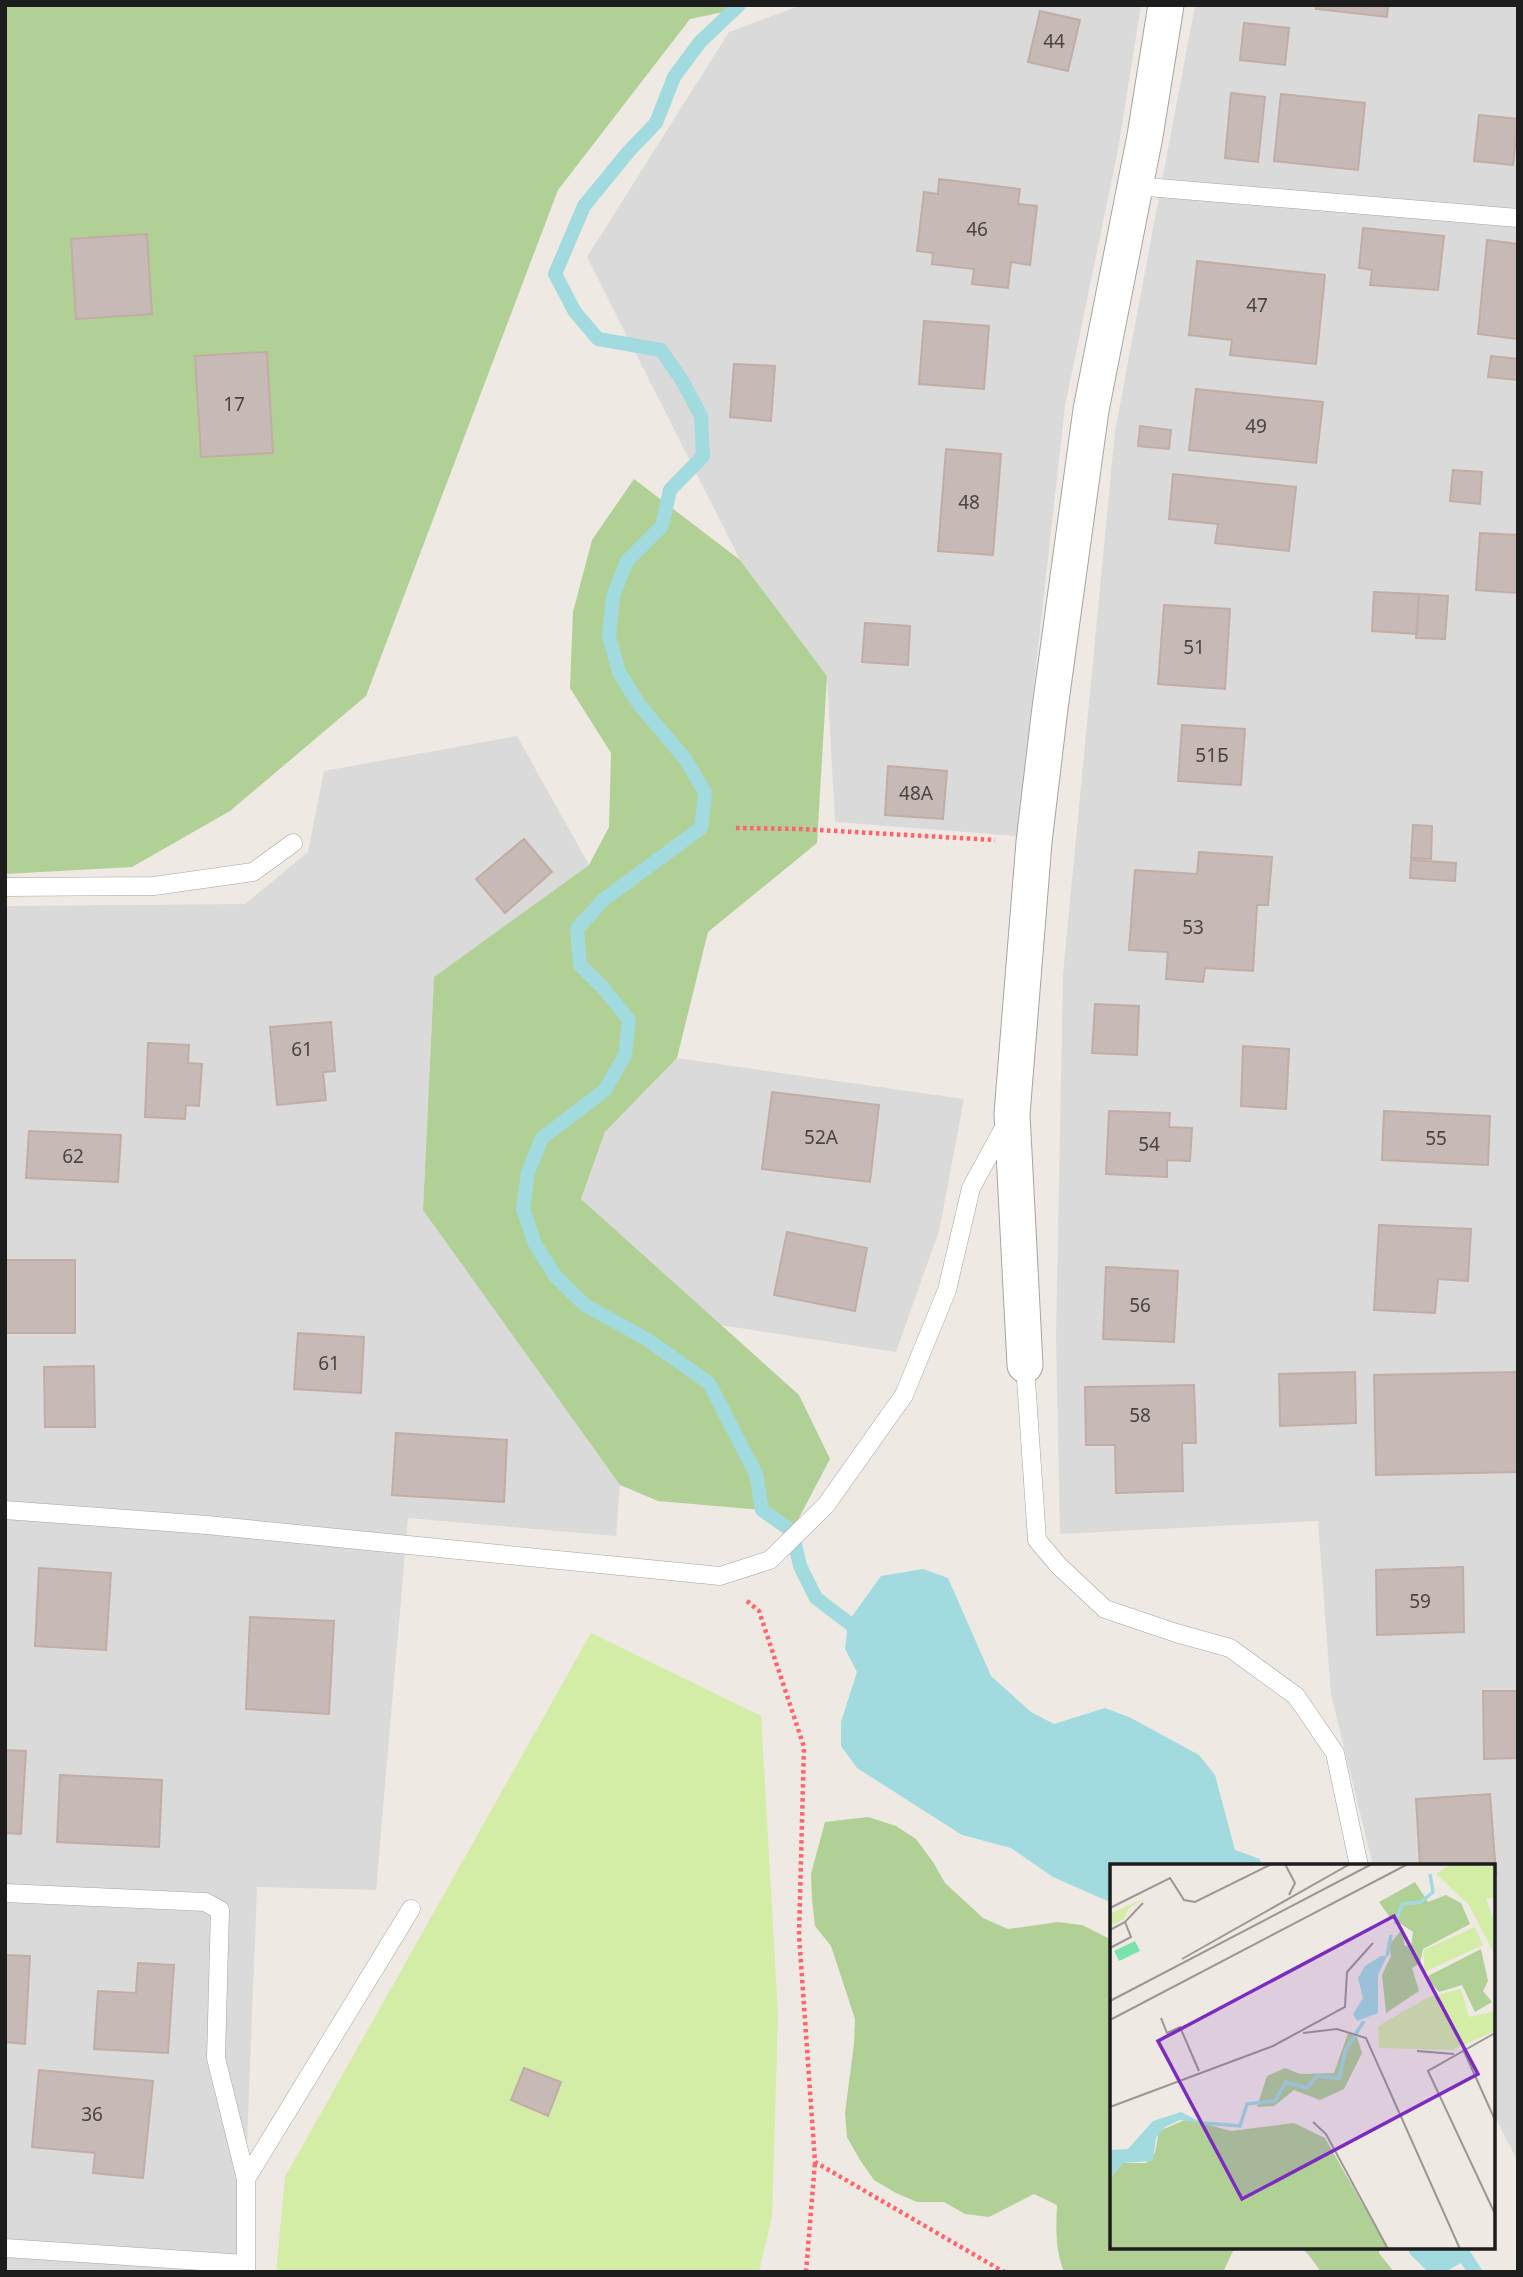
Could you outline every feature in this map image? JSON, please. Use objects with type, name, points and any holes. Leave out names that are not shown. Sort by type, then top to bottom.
[{"type":"street","points":[[1025,1365],[1012,1114],[1034,842],[1091,410],[1135,186],[1166,5]]},
{"type":"lane","points":[[1135,186],[1518,218]]},
{"type":"lane","points":[[5,887],[154,886],[253,872],[293,843]]},
{"type":"lane","points":[[5,1510],[221,1526],[720,1576],[770,1560],[826,1505],[904,1395],[947,1290],[971,1188],[1012,1114]]},
{"type":"lane","points":[[1025,1365],[1037,1539],[1059,1566],[1105,1609],[1230,1648],[1296,1696],[1335,1753],[1359,1864]]},
{"type":"lane","points":[[5,1894],[205,1902],[220,1910],[216,2058],[246,2179],[246,2268],[5,2248]]},
{"type":"lane","points":[[246,2179],[411,1909]]},
{"type":"path","points":[[736,828],[1034,842]]},
{"type":"path","points":[[720,1576],[759,1611],[804,1747],[799,1935],[815,2162],[806,2272]]},
{"type":"path","points":[[815,2162],[1004,2272]]},
{"type":"shaded area","points":[[801,5],[1141,5],[1118,150],[1065,406],[1017,836],[835,822],[827,676],[740,560],[587,257],[729,32]]},
{"type":"shaded area","points":[[1195,5],[1518,5],[1518,2162],[1495,2117],[1495,1864],[1373,1864],[1331,1694],[1318,1521],[1060,1534],[1056,1337],[1063,974],[1115,431]]},
{"type":"shaded area","points":[[517,736],[589,865],[434,977],[423,1209],[620,1485],[616,1536],[408,1518],[376,1890],[257,1887],[242,2272],[5,2272],[5,906],[245,904],[308,852],[324,771]]},
{"type":"shaded area","points":[[677,1058],[964,1099],[939,1231],[896,1352],[720,1325],[581,1199],[605,1132]]},
{"type":"green space","points":[[5,5],[737,5],[733,10],[690,19],[558,190],[366,696],[230,811],[132,867],[5,874]]},
{"type":"green space","points":[[634,479],[740,560],[827,676],[817,843],[708,932],[677,1058],[605,1132],[581,1199],[799,1395],[830,1459],[792,1531],[762,1510],[658,1501],[620,1485],[423,1210],[434,977],[589,865],[609,827],[611,753],[570,688],[573,612],[592,540]]},
{"type":"green space","points":[[591,1633],[761,1716],[778,2015],[772,2217],[759,2272],[276,2272],[285,2177]]},
{"type":"green space","points":[[868,1817],[896,1826],[916,1839],[945,1883],[983,1918],[1008,1929],[1058,1922],[1082,1925],[1110,1939],[1110,2249],[1234,2249],[1223,2272],[1064,2272],[1056,2231],[1057,2205],[1034,2194],[989,2217],[965,2214],[944,2202],[917,2202],[874,2180],[847,2137],[845,2113],[855,2019],[831,1946],[815,1926],[811,1874],[825,1822]]},
{"type":"green space","points":[[1302,2249],[1379,2249],[1379,2253],[1394,2272],[1321,2272]]},
{"type":"water","points":[[923,1569],[948,1578],[991,1676],[1031,1712],[1054,1724],[1105,1708],[1131,1718],[1199,1755],[1215,1775],[1235,1850],[1260,1859],[1261,1864],[1110,1864],[1110,1902],[1053,1877],[1011,1848],[962,1835],[857,1768],[841,1746],[841,1722],[857,1672],[845,1649],[848,1622],[881,1576]]},
{"type":"water","points":[[1409,2249],[1463,2249],[1466,2260],[1445,2272],[1428,2272],[1409,2253]]},
{"type":"building","points":[[1317,5],[1388,5],[1387,17],[1316,9]]},
{"type":"building","points":[[1040,11],[1080,20],[1068,71],[1028,62]]},
{"type":"building","points":[[1244,23],[1289,28],[1285,65],[1240,60]]},
{"type":"building","points":[[1231,93],[1265,97],[1258,162],[1225,158]]},
{"type":"building","points":[[1281,94],[1365,103],[1358,170],[1274,161]]},
{"type":"building","points":[[1479,115],[1518,119],[1513,165],[1474,161]]},
{"type":"building","points":[[939,179],[1020,189],[1018,204],[1037,206],[1030,265],[1011,262],[1008,288],[972,284],[974,269],[932,264],[933,253],[917,251],[924,192],[938,194]]},
{"type":"building","points":[[1363,228],[1444,236],[1438,290],[1370,285],[1372,270],[1359,268]]},
{"type":"building","points":[[147,234],[152,314],[76,319],[71,239]]},
{"type":"building","points":[[1487,240],[1518,244],[1518,339],[1478,334]]},
{"type":"building","points":[[1197,261],[1325,275],[1316,364],[1230,355],[1232,340],[1189,335]]},
{"type":"building","points":[[924,321],[989,326],[984,389],[919,384]]},
{"type":"building","points":[[267,352],[273,453],[201,457],[195,356]]},
{"type":"building","points":[[1491,356],[1518,359],[1518,380],[1488,377]]},
{"type":"building","points":[[734,364],[775,366],[771,421],[730,417]]},
{"type":"building","points":[[1196,389],[1323,402],[1316,463],[1189,450]]},
{"type":"building","points":[[1140,426],[1171,430],[1169,449],[1138,446]]},
{"type":"building","points":[[946,449],[1001,454],[993,555],[938,551]]},
{"type":"building","points":[[1453,470],[1482,472],[1480,504],[1450,501]]},
{"type":"building","points":[[1173,474],[1296,487],[1289,551],[1215,543],[1218,524],[1169,519]]},
{"type":"building","points":[[1480,533],[1518,535],[1518,593],[1476,590]]},
{"type":"building","points":[[1374,592],[1419,594],[1417,634],[1372,631]]},
{"type":"building","points":[[1419,594],[1448,596],[1445,639],[1416,638]]},
{"type":"building","points":[[1164,605],[1230,609],[1225,689],[1158,684]]},
{"type":"building","points":[[865,623],[910,626],[908,665],[862,662]]},
{"type":"building","points":[[1182,725],[1245,729],[1241,785],[1178,781]]},
{"type":"building","points":[[888,766],[947,771],[943,819],[885,815]]},
{"type":"building","points":[[1413,825],[1432,826],[1431,859],[1411,858]]},
{"type":"building","points":[[524,839],[552,872],[505,913],[476,879]]},
{"type":"building","points":[[1199,852],[1272,857],[1268,905],[1257,905],[1253,971],[1205,968],[1203,982],[1166,979],[1168,952],[1129,950],[1135,870],[1197,874]]},
{"type":"building","points":[[1411,860],[1456,863],[1455,881],[1410,878]]},
{"type":"building","points":[[1095,1004],[1139,1006],[1137,1055],[1092,1053]]},
{"type":"building","points":[[331,1022],[335,1071],[323,1072],[326,1100],[277,1105],[270,1027]]},
{"type":"building","points":[[148,1043],[189,1045],[188,1063],[202,1064],[199,1106],[186,1105],[185,1119],[145,1117]]},
{"type":"building","points":[[1243,1046],[1289,1049],[1286,1109],[1241,1106]]},
{"type":"building","points":[[772,1092],[879,1105],[870,1182],[762,1169]]},
{"type":"building","points":[[1109,1111],[1170,1113],[1169,1127],[1192,1128],[1190,1161],[1167,1160],[1167,1177],[1106,1174]]},
{"type":"building","points":[[1384,1111],[1490,1116],[1488,1165],[1382,1160]]},
{"type":"building","points":[[29,1131],[121,1135],[118,1182],[26,1178]]},
{"type":"building","points":[[1379,1225],[1471,1229],[1468,1281],[1438,1279],[1435,1313],[1374,1310]]},
{"type":"building","points":[[787,1232],[867,1248],[855,1311],[774,1295]]},
{"type":"building","points":[[5,1260],[75,1260],[75,1333],[5,1333]]},
{"type":"building","points":[[1106,1267],[1178,1271],[1174,1342],[1103,1339]]},
{"type":"building","points":[[298,1333],[364,1337],[361,1393],[294,1389]]},
{"type":"building","points":[[94,1366],[95,1427],[45,1427],[44,1367]]},
{"type":"building","points":[[1355,1372],[1356,1423],[1280,1426],[1279,1374]]},
{"type":"building","points":[[1517,1372],[1518,1472],[1376,1475],[1374,1375]]},
{"type":"building","points":[[1194,1385],[1196,1443],[1182,1443],[1183,1491],[1116,1493],[1115,1445],[1086,1445],[1085,1387]]},
{"type":"building","points":[[396,1433],[507,1440],[504,1502],[392,1495]]},
{"type":"building","points":[[1463,1567],[1464,1632],[1377,1635],[1376,1570]]},
{"type":"building","points":[[39,1568],[111,1573],[106,1650],[35,1646]]},
{"type":"building","points":[[250,1617],[334,1621],[329,1714],[246,1709]]},
{"type":"building","points":[[1483,1691],[1518,1691],[1518,1758],[1484,1759]]},
{"type":"building","points":[[5,1750],[26,1751],[21,1834],[5,1833]]},
{"type":"building","points":[[60,1775],[162,1780],[159,1847],[57,1842]]},
{"type":"building","points":[[1490,1794],[1496,1874],[1495,1864],[1420,1864],[1416,1799]]},
{"type":"building","points":[[5,1955],[30,1956],[25,2044],[5,2042]]},
{"type":"building","points":[[138,1963],[174,1965],[168,2053],[94,2049],[98,1991],[136,1993]]},
{"type":"building","points":[[524,2068],[561,2082],[548,2116],[511,2100]]},
{"type":"building","points":[[39,2070],[153,2081],[143,2178],[93,2173],[95,2153],[32,2147]]},
{"type":"waterway","points":[[739,5],[700,42],[674,77],[656,123],[584,206],[555,274],[575,312],[598,339],[661,350],[683,382],[701,416],[703,456],[670,490],[662,526],[627,561],[613,596],[609,637],[619,672],[638,703],[686,760],[705,793],[701,828],[603,900],[577,929],[580,965],[629,1020],[625,1055],[605,1090],[542,1138],[528,1172],[523,1209],[535,1244],[556,1277],[585,1305],[648,1340],[709,1383],[756,1474],[762,1510],[792,1531],[800,1566],[816,1598],[862,1633]]},
{"type":"waterway","points":[[1460,2249],[1475,2272]]}]
